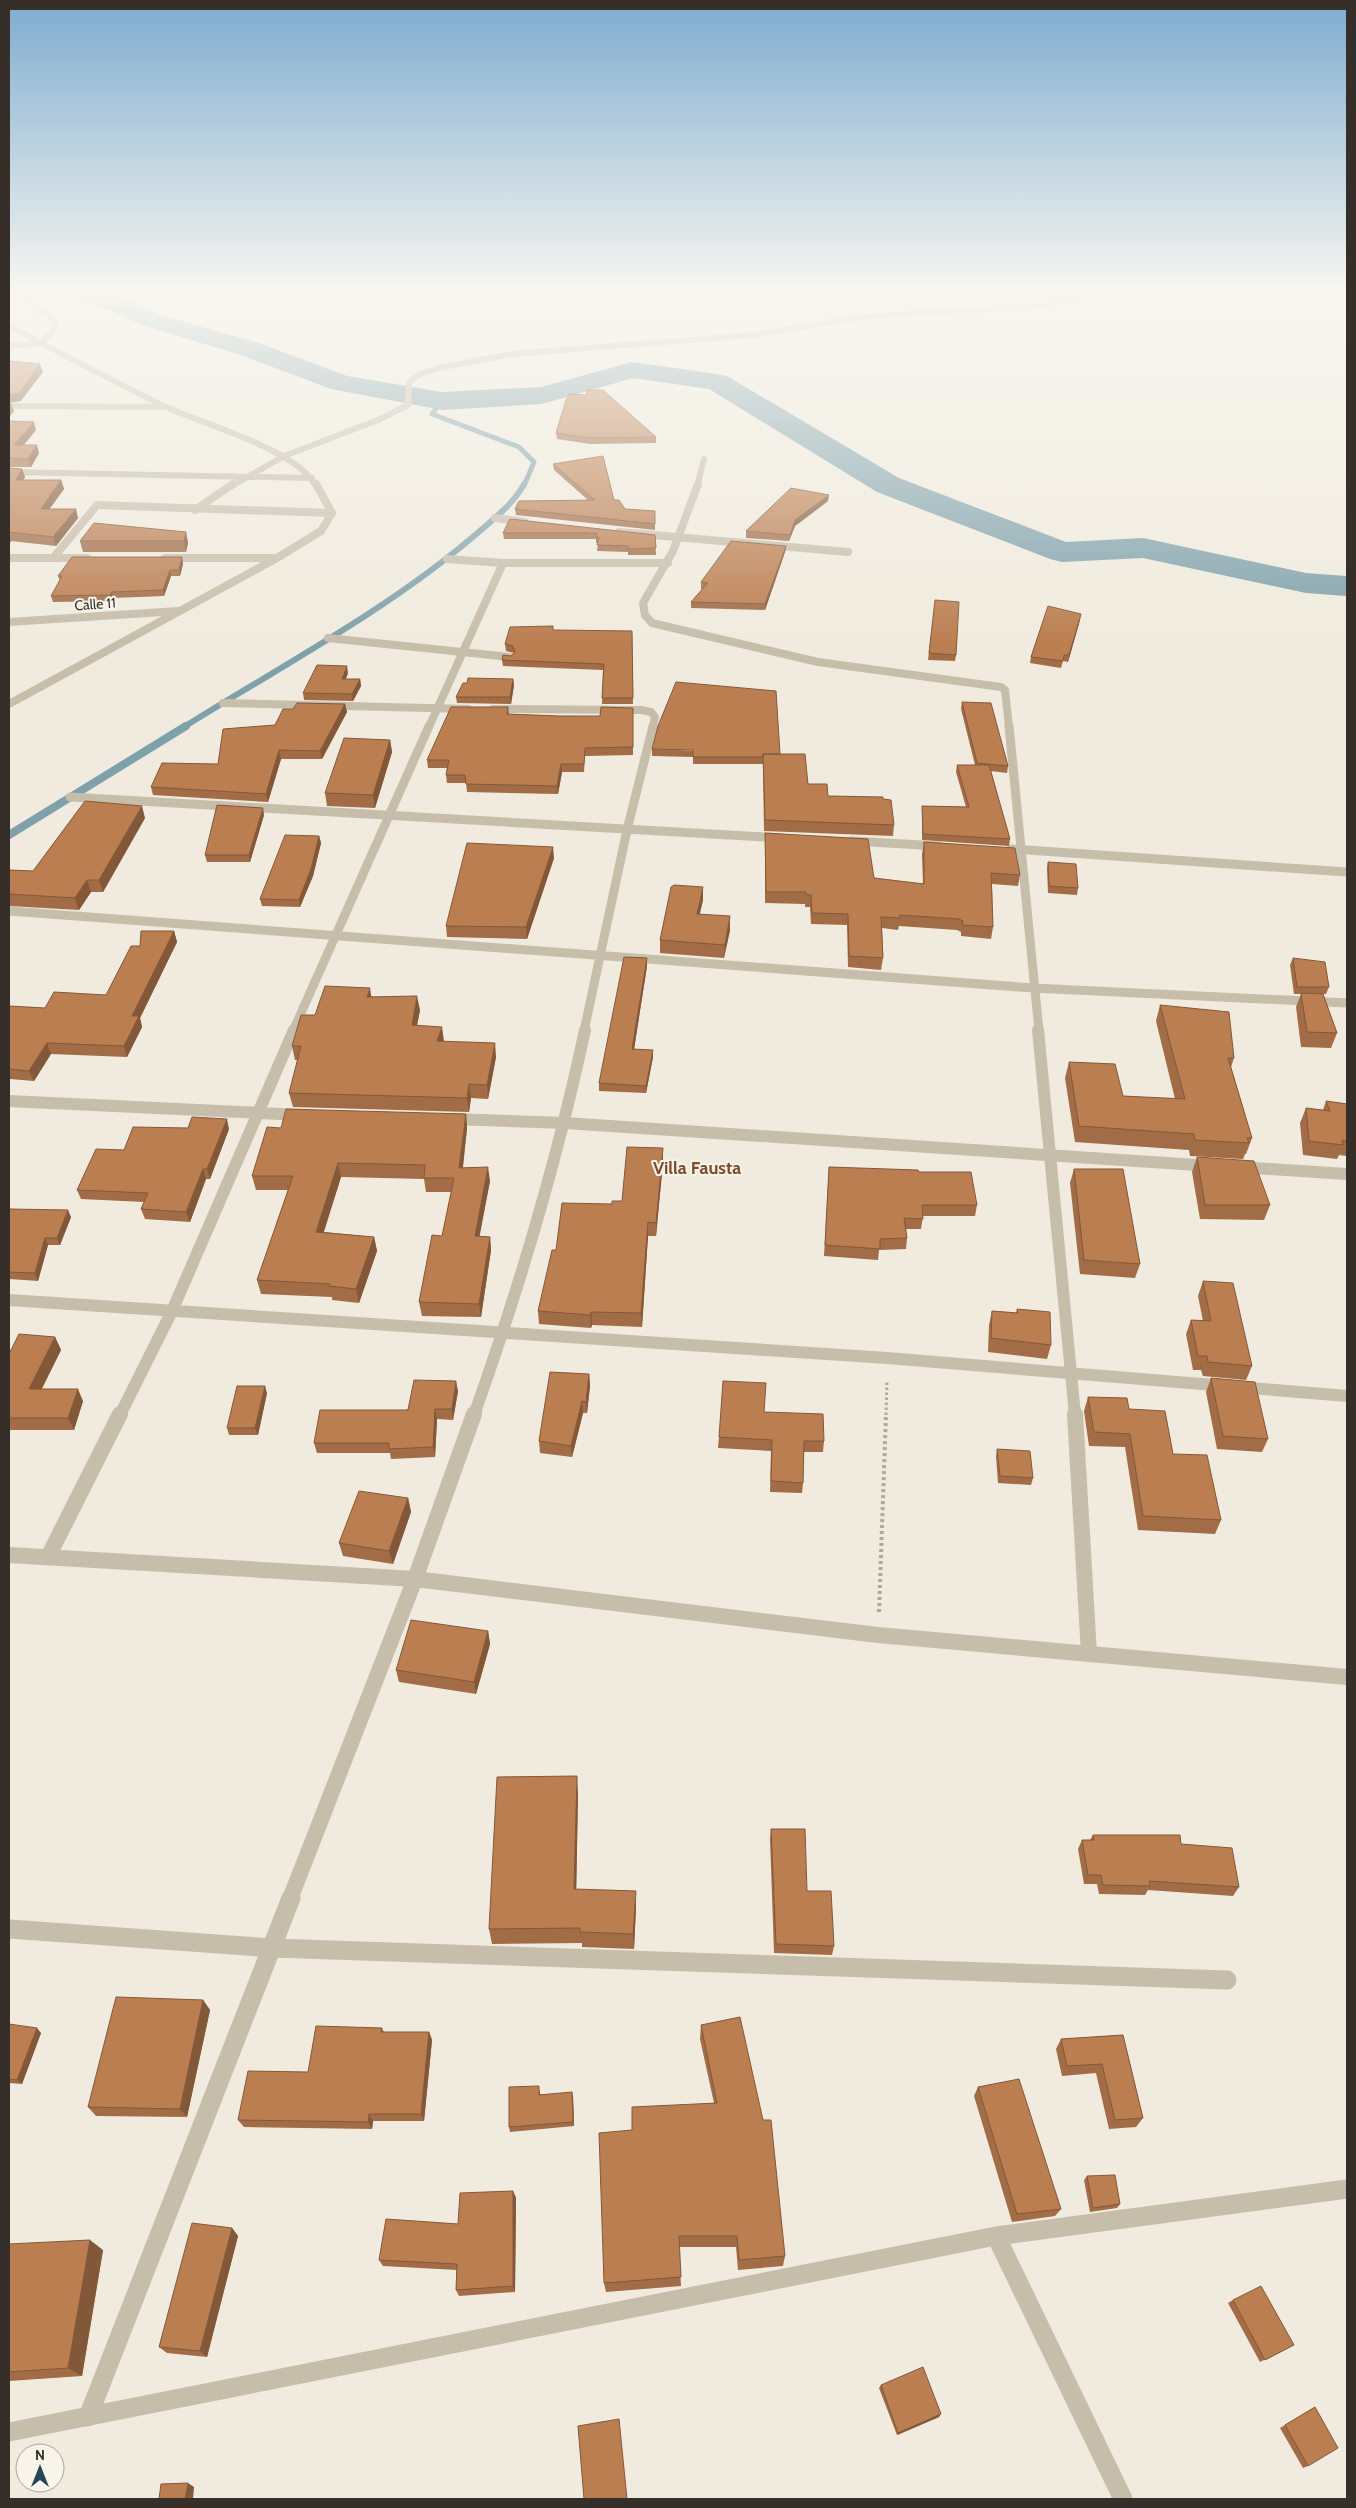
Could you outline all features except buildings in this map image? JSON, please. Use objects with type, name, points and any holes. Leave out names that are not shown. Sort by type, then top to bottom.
[{"type":"street","points":[[173,410],[284,456],[312,478],[332,513]]},
{"type":"street","points":[[195,510],[244,477],[284,456],[390,416],[400,410]]},
{"type":"street","points":[[704,459],[702,475],[681,536],[668,563],[643,603],[645,615],[652,623],[818,662],[1003,688],[1072,1372],[1089,1654]]},
{"type":"street","points":[[9,472],[312,478]]},
{"type":"street","points":[[54,558],[97,505],[195,510],[332,513]]},
{"type":"street","points":[[9,704],[278,558],[321,531],[332,513]]},
{"type":"street","points":[[495,518],[532,523]]},
{"type":"street","points":[[607,531],[848,552]]},
{"type":"street","points":[[9,558],[93,558]]},
{"type":"street","points":[[161,558],[278,558]]},
{"type":"street","points":[[447,559],[503,563],[668,563]]},
{"type":"street","points":[[48,1557],[172,1311],[334,937],[503,563]]},
{"type":"street","name":"Calle 11","points":[[9,622],[183,611]]},
{"type":"street","points":[[328,638],[510,658]]},
{"type":"street","points":[[223,703],[476,709]]},
{"type":"street","points":[[88,2417],[415,1579],[503,1333],[565,1123],[627,830],[655,717],[652,712],[486,709]]},
{"type":"street","points":[[70,797],[794,838]]},
{"type":"street","points":[[843,841],[950,846]]},
{"type":"street","points":[[999,849],[1347,872]]},
{"type":"street","points":[[9,911],[334,937],[1033,988],[1347,1003]]},
{"type":"street","points":[[9,1100],[317,1116]]},
{"type":"street","points":[[436,1119],[565,1123],[1347,1174]]},
{"type":"street","points":[[9,1300],[887,1358],[1347,1396]]},
{"type":"street","points":[[9,1555],[415,1579],[878,1635],[1347,1677]]},
{"type":"street","points":[[9,1929],[272,1948],[1227,1980]]},
{"type":"street","points":[[9,2432],[996,2236],[1347,2190]]},
{"type":"street","points":[[996,2236],[1123,2499]]},
{"type":"path","points":[[878,1635],[887,1358]]},
{"type":"waterway","points":[[435,410],[432,414],[519,447],[534,462],[524,486]]},
{"type":"waterway","points":[[764,410],[888,485],[1062,552],[1143,548],[1306,583],[1347,586]]},
{"type":"waterway","points":[[184,727],[332,637],[405,589],[495,518],[524,484]]},
{"type":"waterway","points":[[9,835],[186,726]]},
{"type":"district","name":"Villa Fausta","points":[[697,1168]]}]
